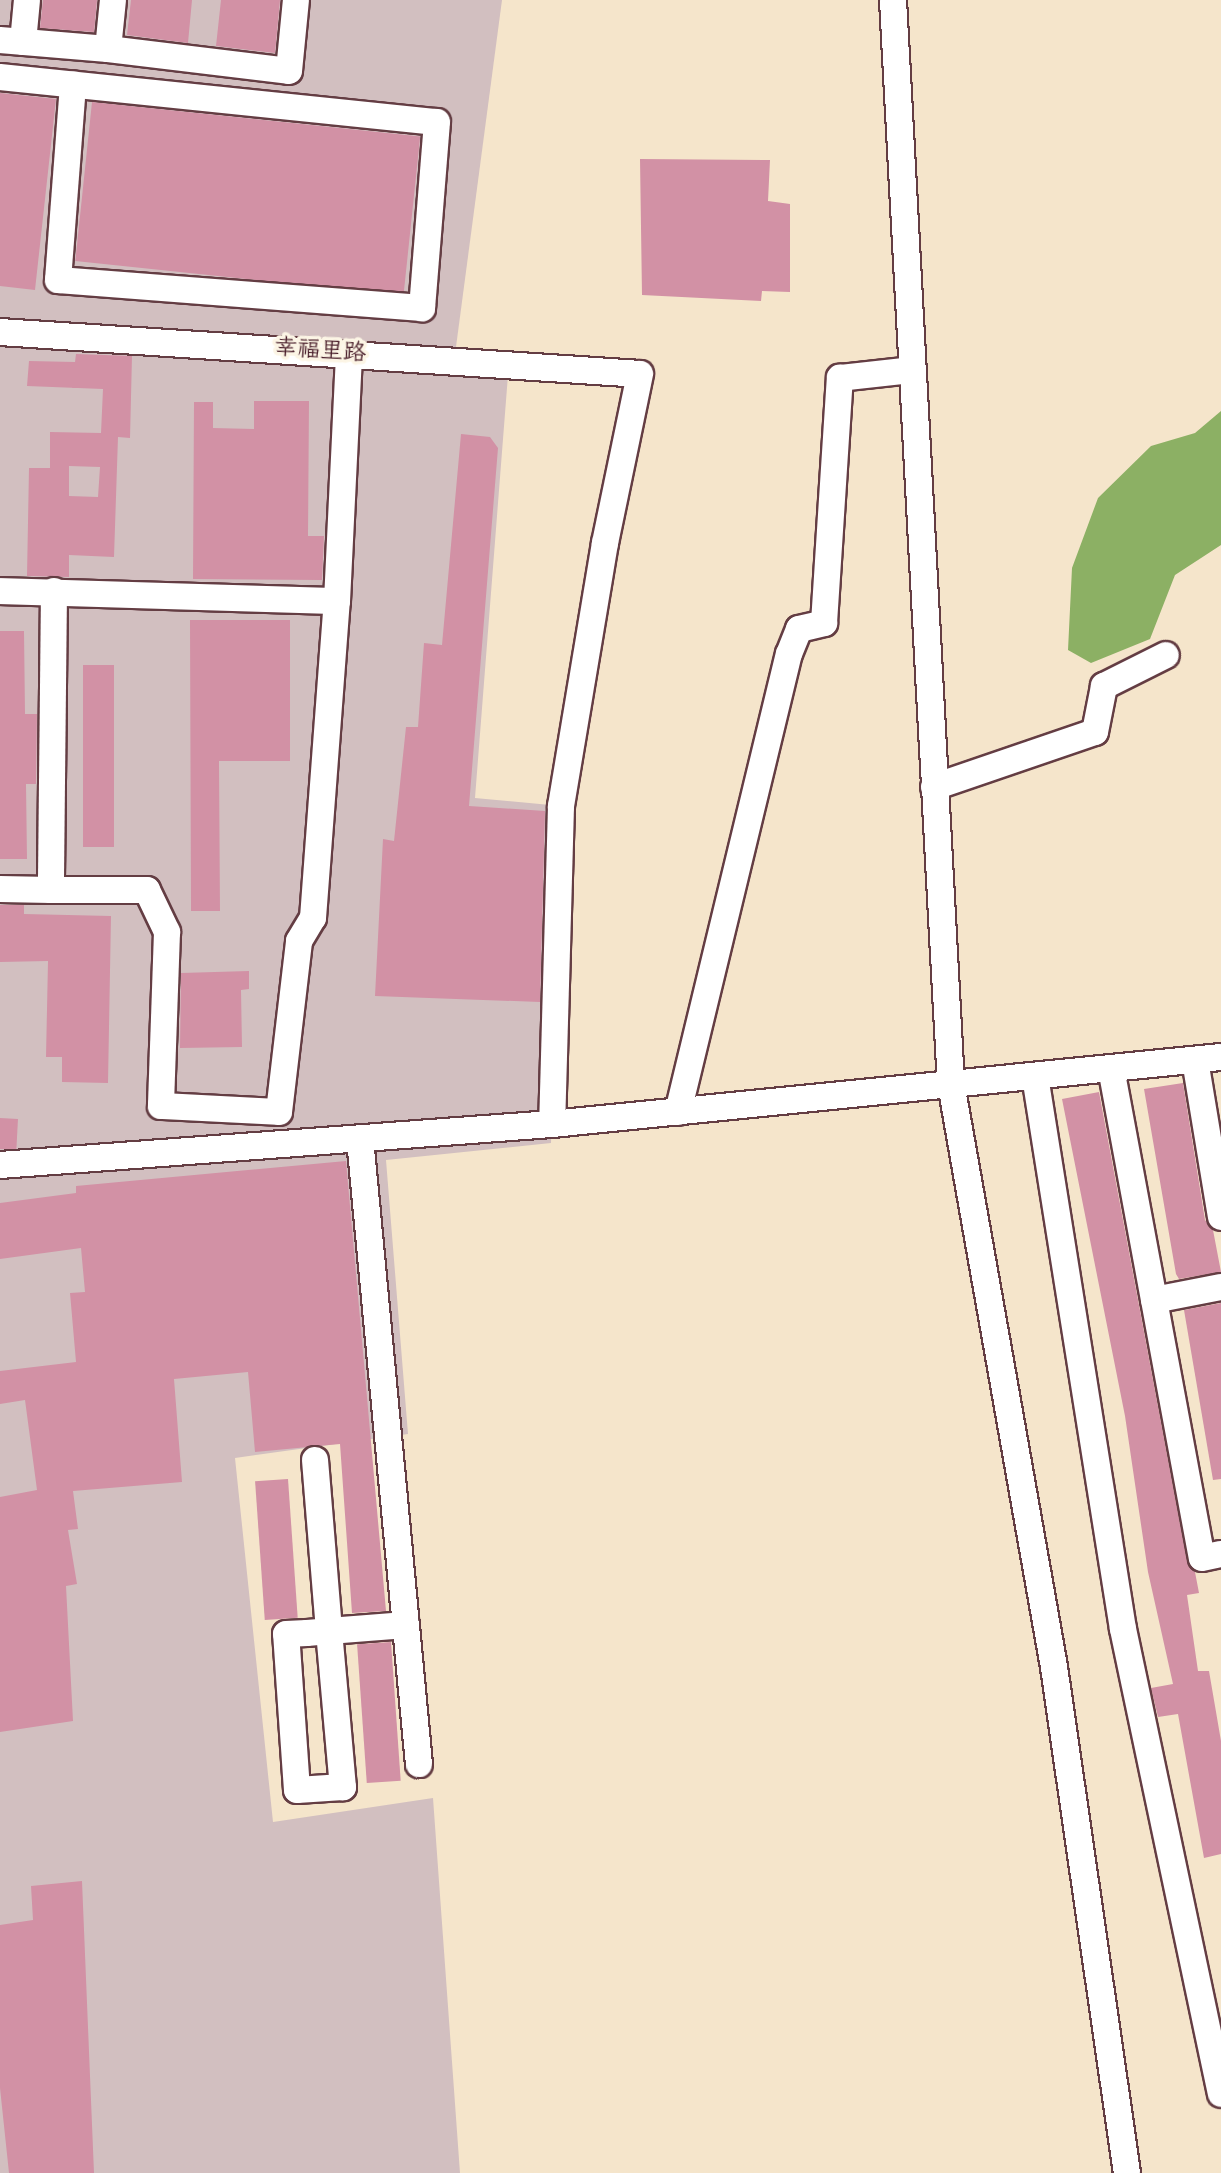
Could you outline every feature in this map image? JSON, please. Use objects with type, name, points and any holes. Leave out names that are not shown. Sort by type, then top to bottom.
[{"type":"street","points":[[27,0],[11,41],[108,49],[289,71],[296,0]]},
{"type":"street","points":[[108,49],[113,0]]},
{"type":"street","points":[[893,0],[951,1084],[1054,1667],[1127,2173]]},
{"type":"street","points":[[0,77],[438,122],[422,308],[58,280],[73,85]]},
{"type":"street","name":"幸福里路","points":[[0,332],[640,374],[605,543],[561,806],[552,1124]]},
{"type":"street","points":[[0,889],[147,890],[167,932],[160,1106],[279,1112],[299,941],[313,918],[337,601],[349,355]]},
{"type":"street","points":[[678,1112],[789,654],[799,629],[824,623],[840,378],[912,370]]},
{"type":"street","points":[[0,591],[337,601]]},
{"type":"street","points":[[51,890],[54,591]]},
{"type":"street","points":[[934,787],[1095,732],[1104,686],[1166,655]]},
{"type":"street","points":[[0,1165],[552,1124],[1221,1057]]},
{"type":"street","points":[[1195,1060],[1221,1217]]},
{"type":"street","points":[[1111,1068],[1202,1559],[1221,1554]]},
{"type":"street","points":[[1035,1076],[1123,1629],[1221,2094]]},
{"type":"street","points":[[360,1139],[419,1764]]},
{"type":"street","points":[[1154,1300],[1221,1287]]},
{"type":"street","points":[[315,1460],[329,1631],[342,1787],[297,1790],[286,1634],[329,1631],[406,1625]]},
{"type":"shaded area","points":[[0,0],[502,0],[454,362],[0,330]]},
{"type":"shaded area","points":[[0,333],[508,375],[475,798],[561,806],[551,1143],[386,1160],[408,1434],[235,1458],[273,1822],[433,1798],[460,2173],[0,2173]]},
{"type":"green space","points":[[1221,411],[1221,545],[1175,575],[1150,639],[1091,663],[1068,650],[1072,568],[1098,498],[1151,446],[1195,433]]},
{"type":"building","points":[[43,0],[97,0],[94,32],[40,28]]},
{"type":"building","points":[[131,0],[192,0],[188,43],[127,35]]},
{"type":"building","points":[[221,0],[280,0],[275,53],[216,46]]},
{"type":"building","points":[[0,93],[56,99],[35,290],[0,286]]},
{"type":"building","points":[[92,102],[420,136],[403,296],[75,261]]},
{"type":"building","points":[[640,159],[770,160],[768,201],[790,204],[790,292],[762,291],[761,301],[642,295]]},
{"type":"building","points":[[76,354],[132,356],[130,438],[118,437],[114,557],[69,555],[69,577],[27,576],[29,468],[50,468],[50,432],[101,433],[103,389],[27,386],[29,361],[75,362]],"holes":[[[69,466],[100,467],[98,497],[69,496]]]},
{"type":"building","points":[[254,401],[309,401],[308,536],[324,536],[322,580],[193,579],[194,402],[213,402],[213,428],[254,429]]},
{"type":"building","points":[[461,434],[490,437],[498,448],[469,806],[545,811],[540,1002],[375,996],[383,839],[394,841],[406,727],[418,727],[424,643],[442,645]]},
{"type":"building","points":[[190,620],[290,620],[290,761],[219,761],[220,911],[191,911]]},
{"type":"building","points":[[0,631],[24,631],[25,714],[37,714],[36,784],[26,784],[27,859],[0,859]]},
{"type":"building","points":[[83,665],[114,665],[114,847],[83,847]]},
{"type":"building","points":[[0,905],[24,905],[24,914],[111,916],[108,1083],[62,1082],[62,1057],[46,1057],[48,961],[0,962]]},
{"type":"building","points":[[249,971],[249,989],[241,990],[242,1047],[180,1048],[181,973]]},
{"type":"building","points":[[1183,1083],[1205,1220],[1213,1230],[1221,1272],[1179,1279],[1144,1089]]},
{"type":"building","points":[[1099,1092],[1187,1561],[1195,1572],[1199,1593],[1187,1595],[1198,1671],[1209,1671],[1221,1741],[1221,1854],[1204,1858],[1178,1714],[1158,1717],[1151,1688],[1173,1684],[1148,1572],[1125,1416],[1062,1099]]},
{"type":"building","points":[[0,1118],[18,1119],[16,1150],[0,1149]]},
{"type":"building","points":[[346,1161],[386,1611],[352,1613],[340,1444],[255,1452],[248,1372],[174,1379],[182,1482],[73,1491],[78,1529],[68,1530],[77,1584],[66,1586],[73,1721],[0,1732],[0,1497],[37,1490],[25,1400],[0,1404],[0,1371],[76,1362],[70,1293],[85,1292],[81,1248],[0,1259],[0,1203],[76,1193],[76,1186]]},
{"type":"building","points":[[1221,1303],[1221,1479],[1213,1480],[1184,1310]]},
{"type":"building","points":[[288,1479],[298,1618],[265,1620],[255,1481]]},
{"type":"building","points":[[391,1642],[401,1781],[367,1783],[357,1644]]},
{"type":"building","points":[[82,1881],[94,2173],[9,2173],[0,2088],[0,1925],[33,1920],[31,1886]]}]
